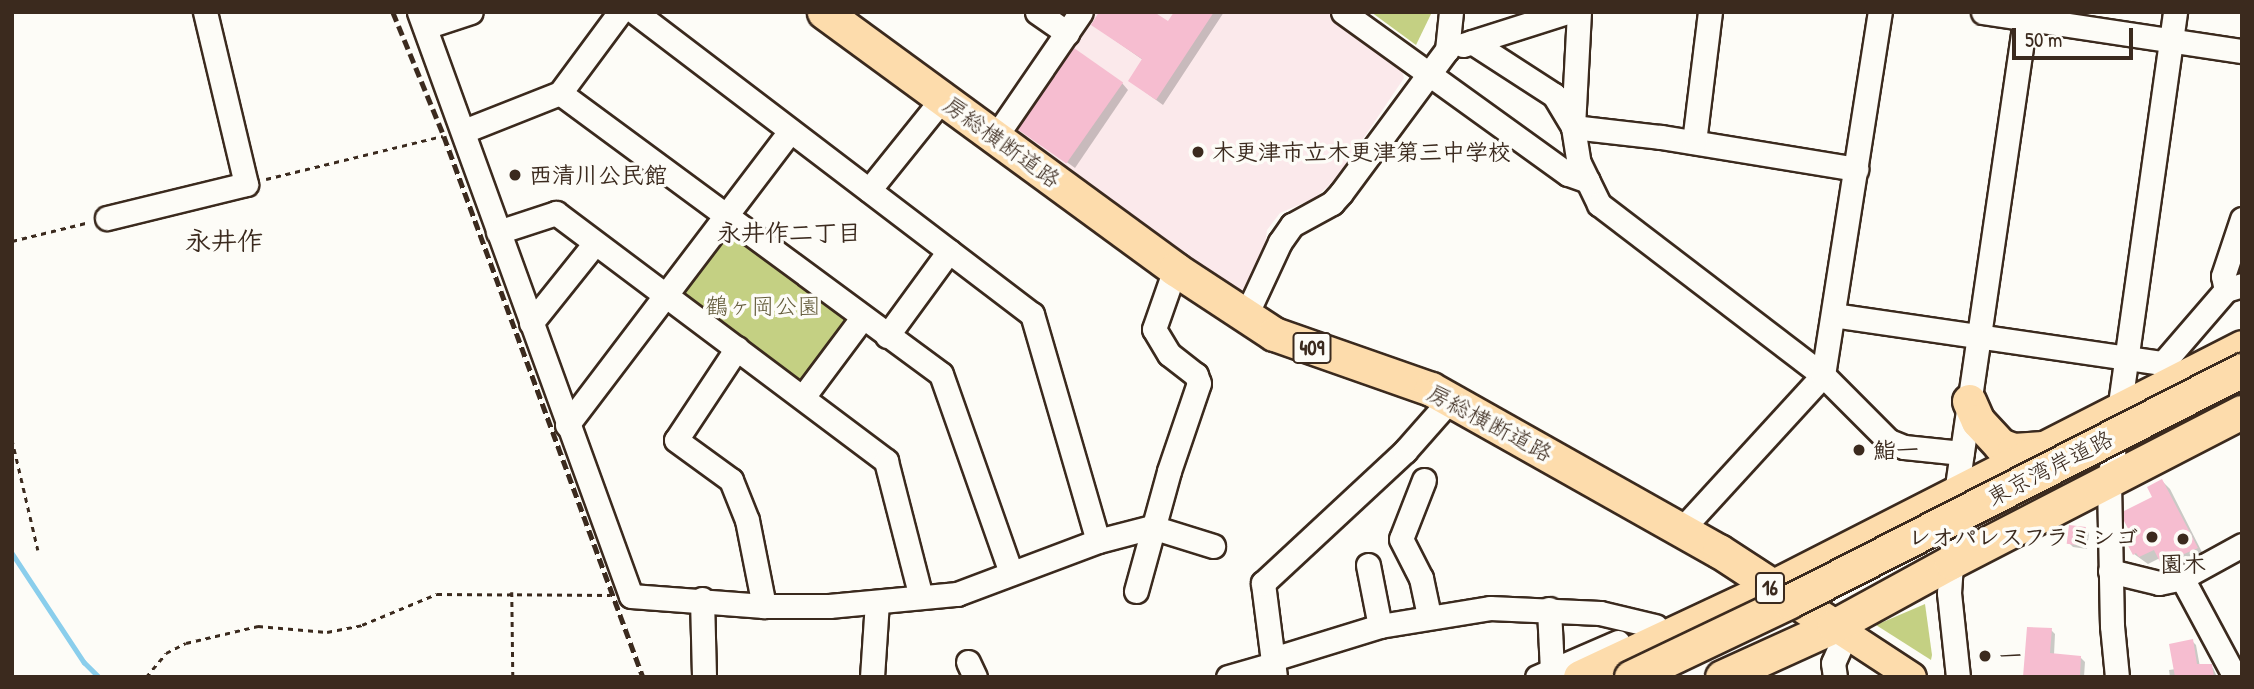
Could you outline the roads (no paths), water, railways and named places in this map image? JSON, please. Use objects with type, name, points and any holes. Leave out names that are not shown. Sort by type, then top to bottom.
[{"type":"highway","name":"房総横断道路","points":[[824,12],[1175,269],[1247,313],[1274,334],[1431,389],[1682,529],[1776,586],[1840,630]]},
{"type":"highway","name":"16","points":[[1557,675],[1776,586],[2242,347]]},
{"type":"highway","name":"東京湾岸道路","points":[[1631,677],[1788,602],[2242,370]]},
{"type":"highway","name":"東京湾岸道路","points":[[1678,677],[1802,619],[2242,392]]},
{"type":"highway","points":[[1969,401],[1979,421],[2000,445],[2014,450],[2045,448]]},
{"type":"highway","points":[[1722,677],[1840,630],[1951,562],[2242,412]]},
{"type":"main road","name":"房総横断道路","points":[[1840,630],[1912,677]]},
{"type":"street","points":[[107,218],[246,184],[205,12]]},
{"type":"street","points":[[471,12],[422,20],[454,134],[498,232],[631,596],[702,599],[764,606],[829,606],[957,594],[1098,541],[1152,527],[1213,546]]},
{"type":"street","points":[[454,134],[560,93],[620,12]]},
{"type":"street","points":[[635,12],[1032,314],[1098,541]]},
{"type":"street","points":[[1037,12],[1067,33]]},
{"type":"street","points":[[996,136],[1081,12]]},
{"type":"street","points":[[1343,12],[1568,174],[1588,181]]},
{"type":"street","points":[[1247,313],[1280,242],[1292,225],[1332,203],[1447,50],[1451,12]]},
{"type":"street","points":[[1447,50],[1567,12]]},
{"type":"street","points":[[1580,12],[1573,127],[1579,163],[1599,204],[1823,375],[1889,441],[1904,447],[1962,453]]},
{"type":"street","points":[[1694,142],[1710,12]]},
{"type":"street","points":[[1682,529],[1823,375],[1880,12]]},
{"type":"street","points":[[1983,12],[2026,15],[2242,51]]},
{"type":"street","points":[[2117,677],[2110,571],[2109,482],[2175,12]]},
{"type":"street","points":[[1958,677],[1949,593],[1956,493],[2026,15]]},
{"type":"street","points":[[1472,42],[1554,95],[1573,127]]},
{"type":"street","points":[[560,93],[862,318],[942,374],[1011,573]]},
{"type":"street","points":[[869,190],[943,98]]},
{"type":"street","points":[[1573,127],[1694,142],[1856,169]]},
{"type":"street","points":[[567,425],[790,131]]},
{"type":"street","points":[[498,232],[556,213],[886,461],[921,597]]},
{"type":"street","points":[[1833,315],[2163,363],[2234,287],[2222,276],[2242,219]]},
{"type":"street","points":[[531,323],[595,243]]},
{"type":"street","points":[[887,336],[949,251]]},
{"type":"street","points":[[1136,591],[1152,527],[1199,383],[1196,375],[1169,354],[1154,329],[1175,269]]},
{"type":"street","points":[[803,397],[862,318]]},
{"type":"street","points":[[737,348],[676,440],[731,480],[747,520],[764,606]]},
{"type":"street","points":[[1274,667],[1263,583],[1405,451],[1450,400]]},
{"type":"street","points":[[1424,480],[1401,539],[1421,578],[1429,616]]},
{"type":"street","points":[[2110,571],[2158,583],[2182,578],[2242,545]]},
{"type":"street","points":[[1368,565],[1380,626]]},
{"type":"street","points":[[2182,578],[2235,677],[2242,673]]},
{"type":"street","points":[[702,599],[704,677]]},
{"type":"street","points":[[872,677],[877,601]]},
{"type":"street","points":[[1228,677],[1274,667],[1380,626],[1490,608],[1600,613],[1663,630]]},
{"type":"street","points":[[1549,609],[1557,675]]},
{"type":"street","points":[[1835,677],[1833,663],[1840,630]]},
{"type":"waterway","points":[[12,553],[84,662],[99,677]]},
{"type":"railway","points":[[393,12],[444,136],[643,677]]},
{"type":"place","name":"木更津市立木更津第三中学校","points":[[1198,152]]},
{"type":"place","name":"西清川公民館","points":[[515,175]]},
{"type":"place","name":"鮨一","points":[[1859,450]]},
{"type":"place","name":"レオパレスフラミンゴ","points":[[2152,537]]},
{"type":"place","name":"園木","points":[[2183,539]]},
{"type":"place","name":"一","points":[[1985,656]]},
{"type":"district","name":"永井作二丁目","points":[[789,233]]},
{"type":"district","name":"永井作","points":[[224,241]]},
{"type":"park label","name":"鶴ヶ岡公園","points":[[763,306]]}]
